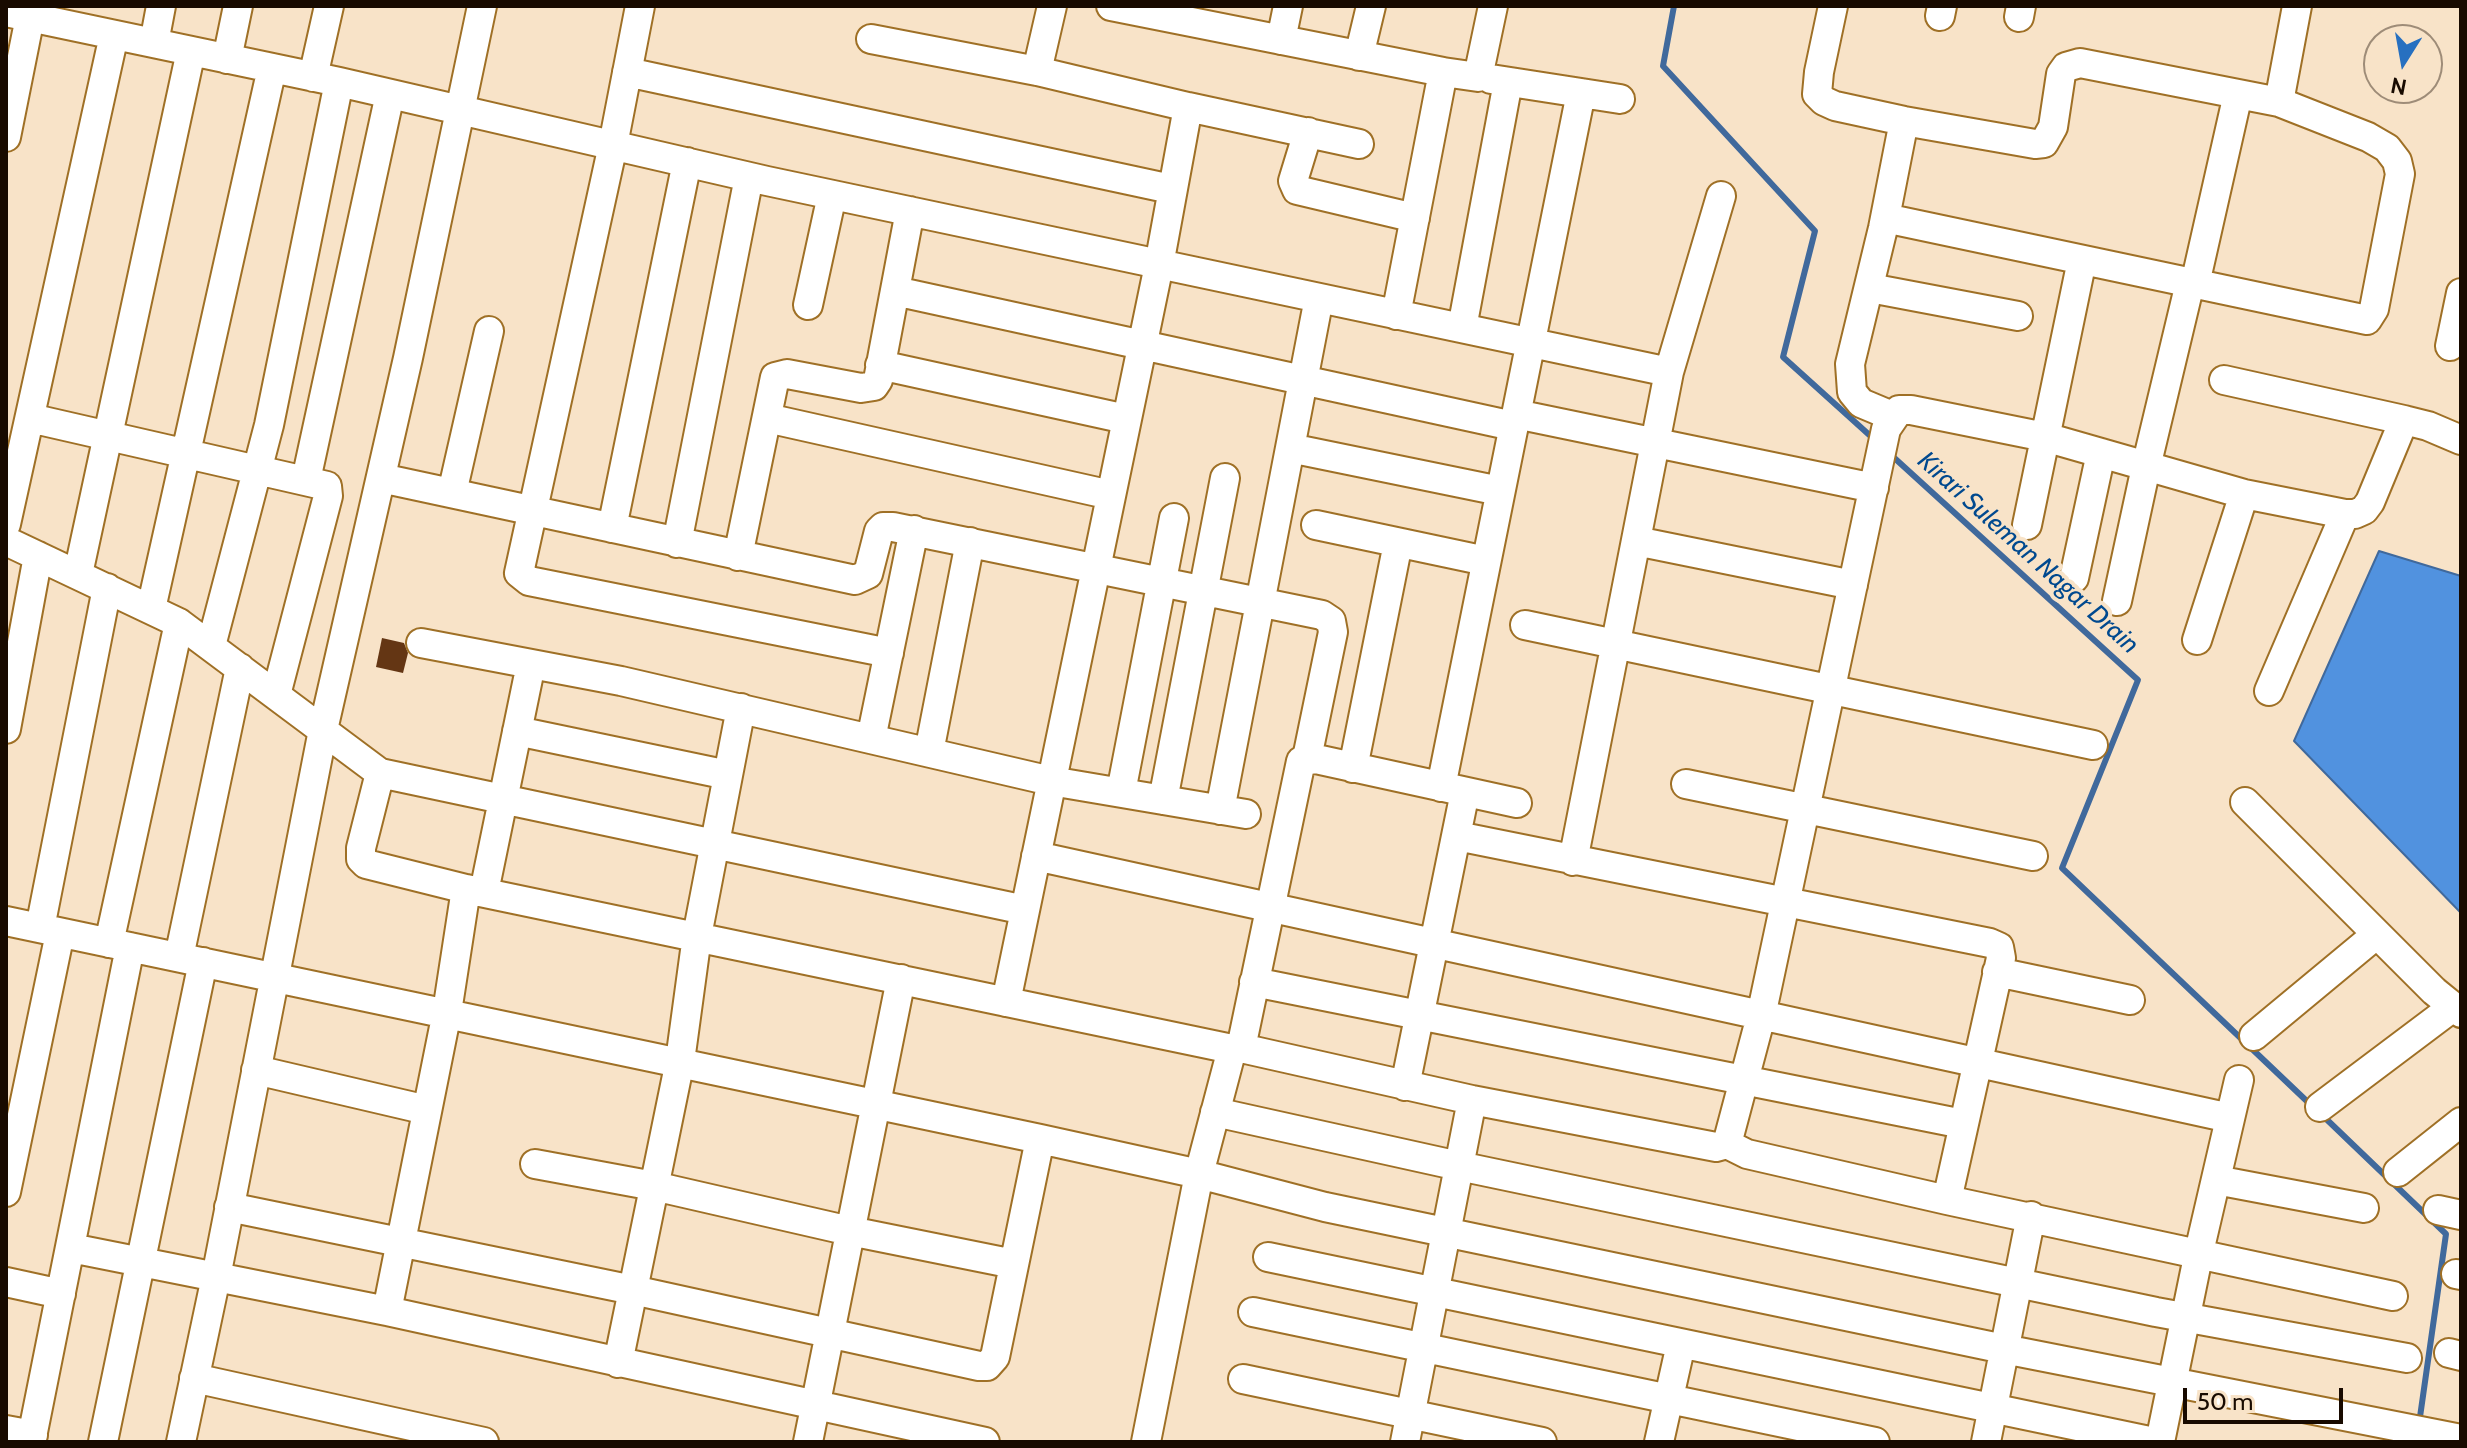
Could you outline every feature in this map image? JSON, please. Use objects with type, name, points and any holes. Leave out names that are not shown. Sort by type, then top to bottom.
[{"type":"street","points":[[154,43],[161,6]]},
{"type":"street","points":[[227,59],[238,6]]},
{"type":"street","points":[[211,646],[269,425],[326,80],[329,6]]},
{"type":"street","points":[[181,1442],[323,730],[381,478],[482,6]]},
{"type":"street","points":[[640,6],[613,145],[519,573],[529,581],[889,653]]},
{"type":"street","points":[[1037,71],[1052,6]]},
{"type":"street","points":[[1111,6],[1443,72],[1620,99]]},
{"type":"street","points":[[1281,40],[1288,6]]},
{"type":"street","points":[[1359,56],[1371,6]]},
{"type":"street","points":[[1478,77],[1493,6]]},
{"type":"street","points":[[1833,6],[1817,94],[1835,106],[1904,121],[2044,143],[2053,127],[2061,74],[2066,67],[2080,63],[2279,102],[2368,137],[2387,148],[2397,161],[2400,174],[2374,309],[2367,320],[1885,218]]},
{"type":"street","points":[[2279,102],[2297,6]]},
{"type":"street","points":[[6,137],[18,15],[390,94],[832,195],[1669,372]]},
{"type":"street","points":[[6,524],[114,35]]},
{"type":"street","points":[[871,39],[1037,71],[1359,144]]},
{"type":"street","points":[[78,574],[191,51]]},
{"type":"street","points":[[151,609],[272,68]]},
{"type":"street","points":[[627,72],[1171,189]]},
{"type":"street","points":[[1396,315],[1443,72]]},
{"type":"street","points":[[1462,328],[1508,82]]},
{"type":"street","points":[[1405,1086],[1457,836],[1453,789],[1486,561],[1581,93]]},
{"type":"street","points":[[306,480],[390,94]]},
{"type":"street","points":[[2117,601],[2146,467],[2238,94]]},
{"type":"street","points":[[1006,1002],[1159,265],[1188,107]]},
{"type":"street","points":[[1889,423],[1861,403],[1852,392],[1850,364],[1870,288],[1904,121]]},
{"type":"street","points":[[1308,132],[1293,181],[1297,190],[1415,218]]},
{"type":"street","points":[[612,528],[687,162]]},
{"type":"street","points":[[677,543],[749,177]]},
{"type":"street","points":[[808,305],[832,195]]},
{"type":"street","points":[[1573,861],[1669,372],[1721,196]]},
{"type":"street","points":[[738,556],[774,381],[781,374],[868,388],[878,380],[910,211]]},
{"type":"street","points":[[2027,525],[2082,260]]},
{"type":"street","points":[[1870,288],[2018,316]]},
{"type":"street","points":[[895,291],[1303,382],[1875,480]]},
{"type":"street","points":[[2450,346],[2461,293]]},
{"type":"street","points":[[421,643],[741,708],[1051,781],[1233,812],[1260,604],[1319,298]]},
{"type":"street","points":[[452,493],[489,331]]},
{"type":"street","points":[[880,365],[1126,419]]},
{"type":"street","points":[[2224,380],[2428,426],[2461,440]]},
{"type":"street","points":[[1727,1144],[1761,1016],[1875,480],[1889,423],[1899,410],[2045,437],[2244,494],[2345,514],[2364,510],[2370,502],[2404,420]]},
{"type":"street","points":[[30,418],[327,486],[328,496],[276,695]]},
{"type":"street","points":[[767,418],[1111,495]]},
{"type":"street","points":[[1290,448],[1500,491]]},
{"type":"street","points":[[2074,578],[2101,453]]},
{"type":"street","points":[[381,478],[855,580],[868,574],[879,531],[883,527],[914,530],[1322,615],[1331,621],[1333,632],[1307,758]]},
{"type":"street","points":[[1163,800],[1225,478]]},
{"type":"street","points":[[2197,640],[2244,494]]},
{"type":"street","points":[[2269,691],[2345,514]]},
{"type":"street","points":[[1121,792],[1174,518]]},
{"type":"street","points":[[1316,525],[1486,561]]},
{"type":"street","points":[[871,739],[914,530]]},
{"type":"street","points":[[6,541],[179,623],[380,773],[1025,910]]},
{"type":"street","points":[[1636,541],[1853,585]]},
{"type":"street","points":[[929,752],[970,542]]},
{"type":"street","points":[[1353,768],[1398,543]]},
{"type":"street","points":[[6,729],[38,556]]},
{"type":"street","points":[[6,1192],[107,588]]},
{"type":"street","points":[[23,1436],[71,1248],[120,945],[179,623]]},
{"type":"street","points":[[1525,625],[2093,745]]},
{"type":"street","points":[[387,1311],[447,1012],[475,891],[503,799],[531,664]]},
{"type":"street","points":[[103,1442],[140,1263],[240,668]]},
{"type":"street","points":[[618,1363],[680,1061],[697,936],[741,708]]},
{"type":"street","points":[[517,731],[728,775]]},
{"type":"street","points":[[1146,1442],[1199,1174],[1254,982],[1298,766],[1307,758],[1517,803]]},
{"type":"street","points":[[380,773],[361,859],[366,864],[475,891],[1472,1100],[1716,1147],[1727,1144],[1747,1154],[1947,1200],[2393,1296]]},
{"type":"street","points":[[1686,784],[2033,856]]},
{"type":"street","points":[[2245,802],[2457,1010],[2320,1107]]},
{"type":"street","points":[[1457,836],[1999,947],[2001,958],[1947,1200]]},
{"type":"street","points":[[1036,856],[2230,1118]]},
{"type":"street","points":[[6,921],[876,1103],[1199,1174],[1325,1207],[2004,1349],[2461,1439]]},
{"type":"street","points":[[2254,1036],[2377,934]]},
{"type":"street","points":[[1997,972],[2130,1000]]},
{"type":"street","points":[[808,1442],[901,979]]},
{"type":"street","points":[[1254,982],[1963,1124]]},
{"type":"street","points":[[256,1070],[427,1110]]},
{"type":"street","points":[[1268,1257],[2157,1442],[2239,1080]]},
{"type":"street","points":[[1405,1442],[1472,1100]]},
{"type":"street","points":[[1215,1112],[2018,1283],[2407,1358]]},
{"type":"street","points":[[2398,1172],[2461,1122]]},
{"type":"street","points":[[229,1207],[987,1366],[995,1357],[1040,1139]]},
{"type":"street","points":[[535,1164],[654,1186],[850,1231],[1014,1264]]},
{"type":"street","points":[[2216,1180],[2364,1208]]},
{"type":"street","points":[[1986,1442],[2031,1216]]},
{"type":"street","points":[[71,1248],[387,1311],[985,1442]]},
{"type":"street","points":[[6,1282],[61,1294]]},
{"type":"street","points":[[1253,1312],[1875,1442]]},
{"type":"street","points":[[1659,1442],[1681,1344]]},
{"type":"street","points":[[194,1378],[484,1442]]},
{"type":"street","points":[[1243,1379],[1542,1442]]},
{"type":"water","points":[[2379,551],[2461,576],[2461,913],[2294,741]]},
{"type":"building","points":[[382,638],[404,643],[408,653],[403,673],[376,667]]},
{"type":"waterway","name":"Kirari Suleman Nagar Drain","points":[[1674,6],[1663,66],[1815,231],[1783,357],[1876,441]]},
{"type":"waterway","name":"Kirari Suleman Nagar Drain","points":[[1890,454],[2138,680],[2062,868],[2313,1107]]},
{"type":"waterway","name":"Kirari Suleman Nagar Drain","points":[[2321,1114],[2446,1234],[2419,1424]]}]
